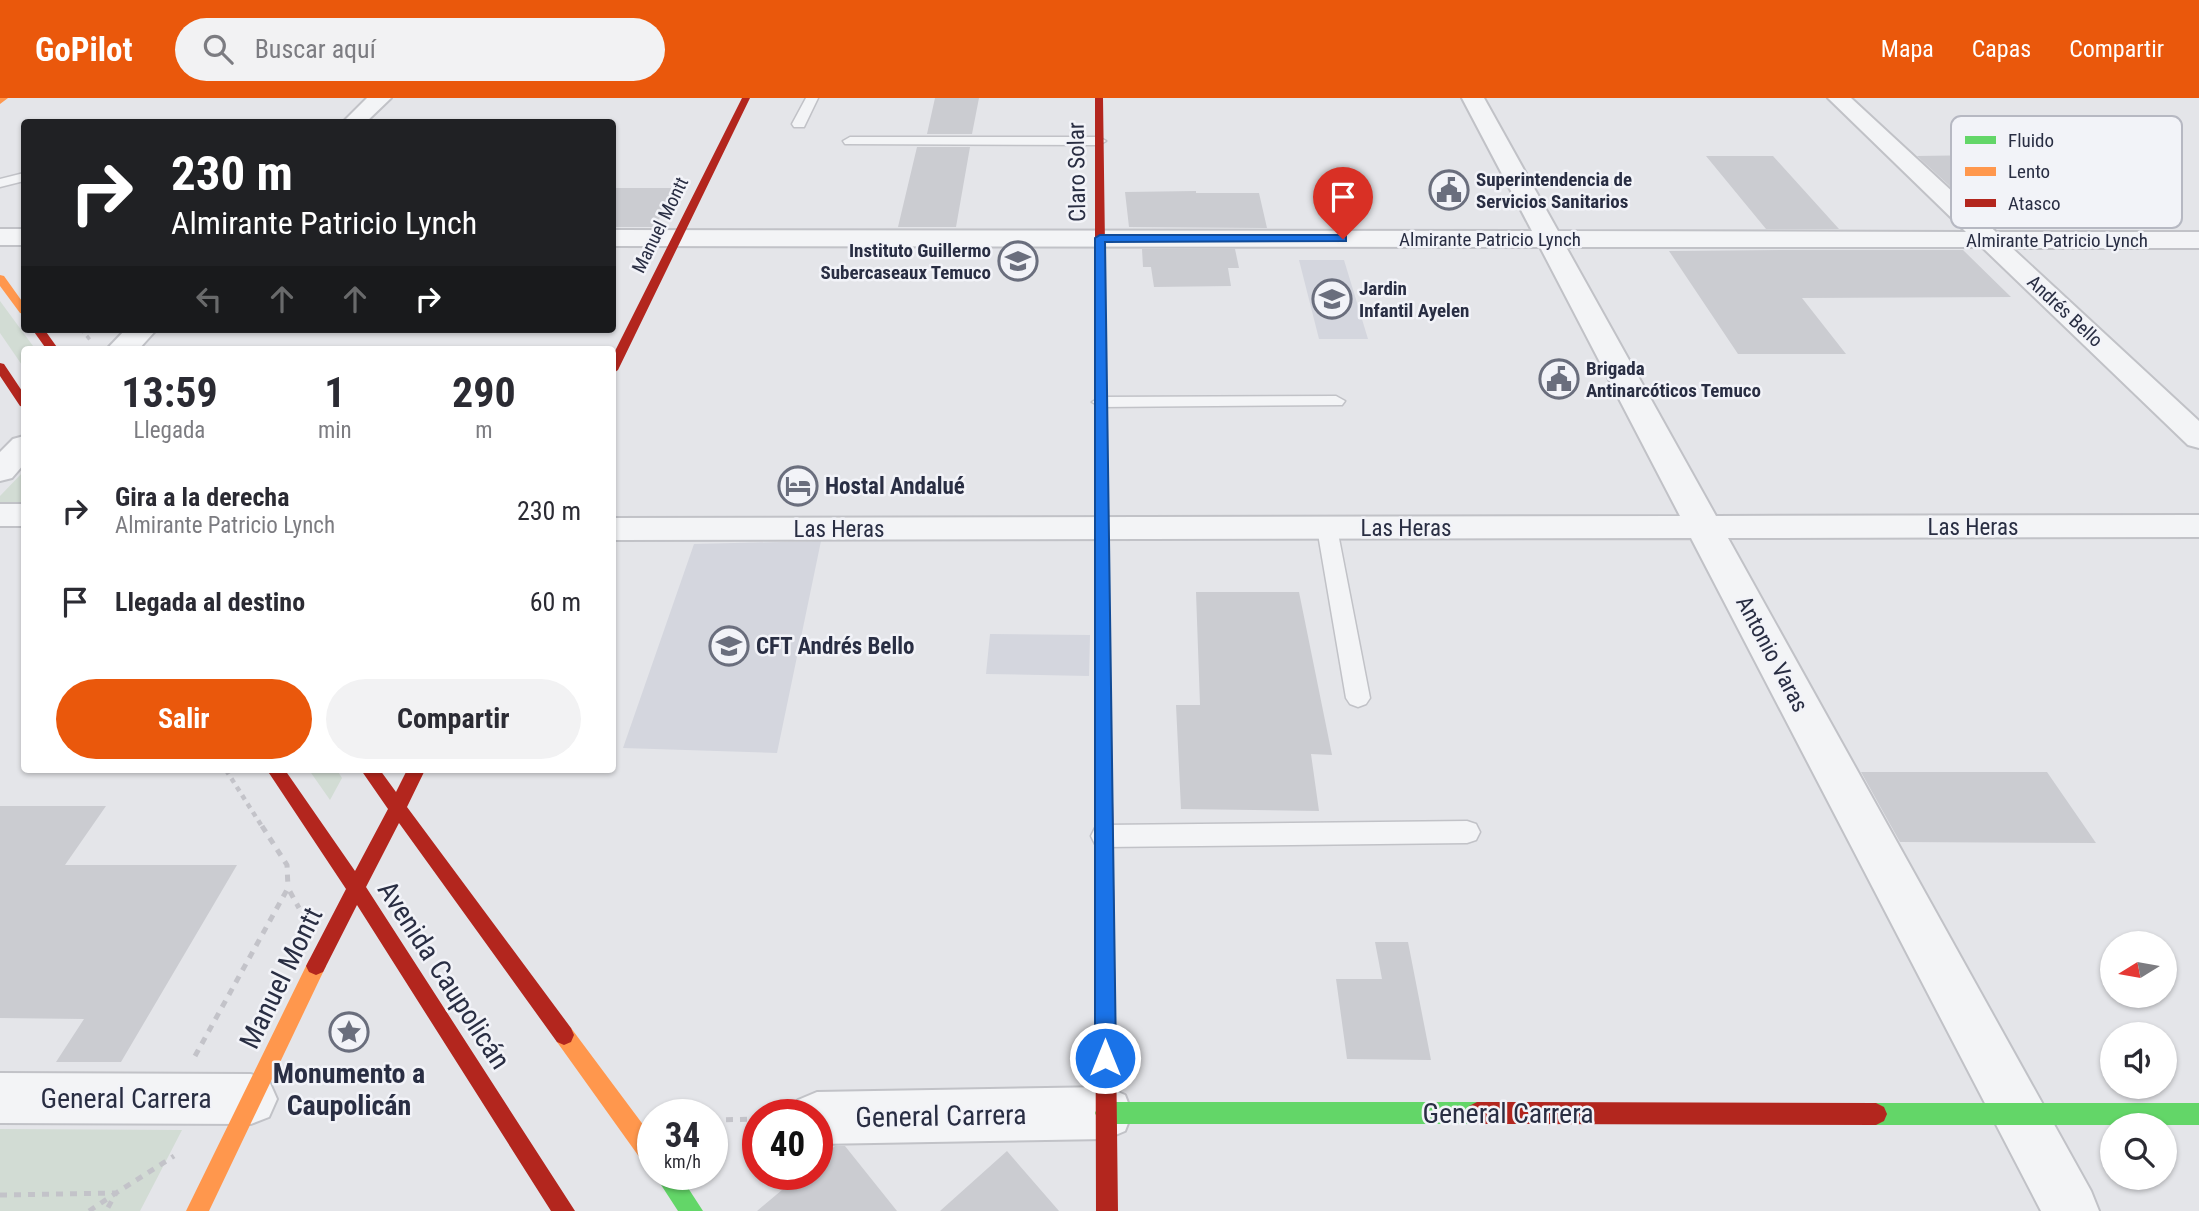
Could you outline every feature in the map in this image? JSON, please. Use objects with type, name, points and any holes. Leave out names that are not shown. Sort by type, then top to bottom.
[{"type":"street","points":[[358,119],[380,98]]},
{"type":"street","name":"Manuel Montt","points":[[616,362],[746,98]]},
{"type":"street","name":"Claro Solar","points":[[1099,98],[1107,1211]]},
{"type":"street","name":"Antonio Varas","points":[[1473,98],[2071,1211]]},
{"type":"street","name":"Andrés Bello","points":[[1839,98],[1951,203]]},
{"type":"street","name":"Andrés Bello","points":[[1977,228],[2199,438]]},
{"type":"street","points":[[0,237],[21,237]]},
{"type":"street","name":"Almirante Patricio Lynch","points":[[616,238],[2199,240]]},
{"type":"street","points":[[0,278],[21,307]]},
{"type":"street","points":[[125,346],[139,333]]},
{"type":"street","points":[[0,367],[21,398]]},
{"type":"street","points":[[0,471],[21,449]]},
{"type":"street","points":[[0,515],[21,514]]},
{"type":"street","name":"Las Heras","points":[[616,529],[2199,526]]},
{"type":"street","points":[[372,773],[637,1135]]},
{"type":"street","name":"Manuel Montt","points":[[197,1211],[219,1085],[355,886],[414,773]]},
{"type":"street","name":"Avenida Caupolicán","points":[[280,776],[355,886],[564,1211]]},
{"type":"street","name":"General Carrera","points":[[0,1098],[219,1085]]},
{"type":"street","name":"General Carrera","points":[[833,1118],[1105,1113],[2199,1114]]},
{"type":"street","points":[[677,1190],[692,1211]]},
{"type":"lane","points":[[799,124],[812,98]]},
{"type":"lane","points":[[850,141],[1099,141]]},
{"type":"lane","points":[[0,183],[21,178]]},
{"type":"lane","points":[[1101,402],[1336,401]]},
{"type":"lane","points":[[1327,528],[1359,698]]},
{"type":"lane","points":[[1104,836],[1467,832]]},
{"type":"path","points":[[89,1211],[181,1152],[219,1085],[288,888],[287,865],[228,773]]},
{"type":"path","points":[[288,888],[301,913]]},
{"type":"path","points":[[0,1195],[116,1193]]},
{"type":"path","points":[[106,1211],[116,1193]]},
{"type":"shaded area","name":"Jardin Infantil Ayelen","points":[[1299,260],[1344,260],[1368,339],[1319,339]]},
{"type":"shaded area","points":[[0,301],[33,346],[21,346],[21,364],[0,333]]},
{"type":"shaded area","points":[[21,474],[21,503],[0,504],[0,496]]},
{"type":"shaded area","name":"CFT Andrés Bello","points":[[821,541],[777,753],[623,748],[694,544]]},
{"type":"shaded area","points":[[990,634],[1090,635],[1089,676],[986,674]]},
{"type":"shaded area","points":[[311,773],[339,773],[342,778],[330,800]]},
{"type":"shaded area","points":[[0,1129],[182,1130],[140,1211],[0,1211]]},
{"type":"building","points":[[935,98],[979,98],[972,134],[927,134]]},
{"type":"building","points":[[917,147],[970,147],[956,227],[898,227]]},
{"type":"building","points":[[1706,156],[1773,156],[1839,229],[1766,229]]},
{"type":"building","points":[[1917,156],[1951,156],[1951,187]]},
{"type":"building","points":[[616,188],[676,188],[655,227],[616,227]]},
{"type":"building","points":[[1125,192],[1259,193],[1267,228],[1129,227]]},
{"type":"building","points":[[1142,249],[1235,249],[1239,268],[1228,268],[1231,286],[1154,287],[1151,267],[1143,267]]},
{"type":"building","points":[[1963,250],[2011,297],[1802,298],[1846,354],[1738,354],[1669,251]]},
{"type":"building","points":[[1196,592],[1299,592],[1332,755],[1311,754],[1319,811],[1181,809],[1176,705],[1200,705]]},
{"type":"building","points":[[1861,772],[2047,772],[2096,843],[1900,842]]},
{"type":"building","points":[[0,806],[106,806],[65,865],[237,865],[121,1062],[56,1062],[84,1019],[0,1018]]},
{"type":"building","points":[[1375,942],[1408,942],[1431,1060],[1347,1059],[1336,979],[1382,979]]},
{"type":"building","points":[[845,1146],[897,1211],[757,1211],[782,1190],[833,1190],[833,1148]]},
{"type":"building","points":[[1007,1151],[1059,1211],[940,1211]]},
{"type":"traffic: fast","points":[[1106,1113],[1477,1113]]},
{"type":"traffic: fast","points":[[1876,1114],[2199,1114]]},
{"type":"traffic: fast","points":[[677,1190],[692,1211]]},
{"type":"traffic: slow","points":[[0,101],[4,98]]},
{"type":"traffic: slow","points":[[0,278],[21,307]]},
{"type":"traffic: slow","points":[[1102,540],[1104,802]]},
{"type":"traffic: slow","points":[[197,1211],[316,966]]},
{"type":"traffic: slow","points":[[564,1035],[637,1135]]},
{"type":"traffic: jam","points":[[616,362],[746,98]]},
{"type":"traffic: jam","points":[[1099,98],[1102,540]]},
{"type":"traffic: jam","points":[[41,333],[50,346]]},
{"type":"traffic: jam","points":[[0,367],[21,398]]},
{"type":"traffic: jam","points":[[278,773],[355,886],[564,1211]]},
{"type":"traffic: jam","points":[[372,773],[564,1035]]},
{"type":"traffic: jam","points":[[398,807],[415,773]]},
{"type":"traffic: jam","points":[[1104,802],[1107,1211]]},
{"type":"traffic: jam","points":[[316,966],[398,807]]},
{"type":"traffic: jam","points":[[1477,1113],[1876,1114]]},
{"type":"place","name":"Superintendencia de Servicios Sanitarios","points":[[1449,190]]},
{"type":"place","name":"Instituto Guillermo Subercaseaux Temuco","points":[[1018,261]]},
{"type":"place","name":"Jardin Infantil Ayelen","points":[[1332,299]]},
{"type":"place","name":"Brigada Antinarcóticos Temuco","points":[[1559,379]]},
{"type":"place","name":"Hostal Andalué","points":[[798,486]]},
{"type":"place","name":"CFT Andrés Bello","points":[[729,646]]},
{"type":"place","name":"Monumento a Caupolicán","points":[[349,1032]]},
{"type":"route","points":[[1105,1058],[1100,238],[1343,239]]}]
